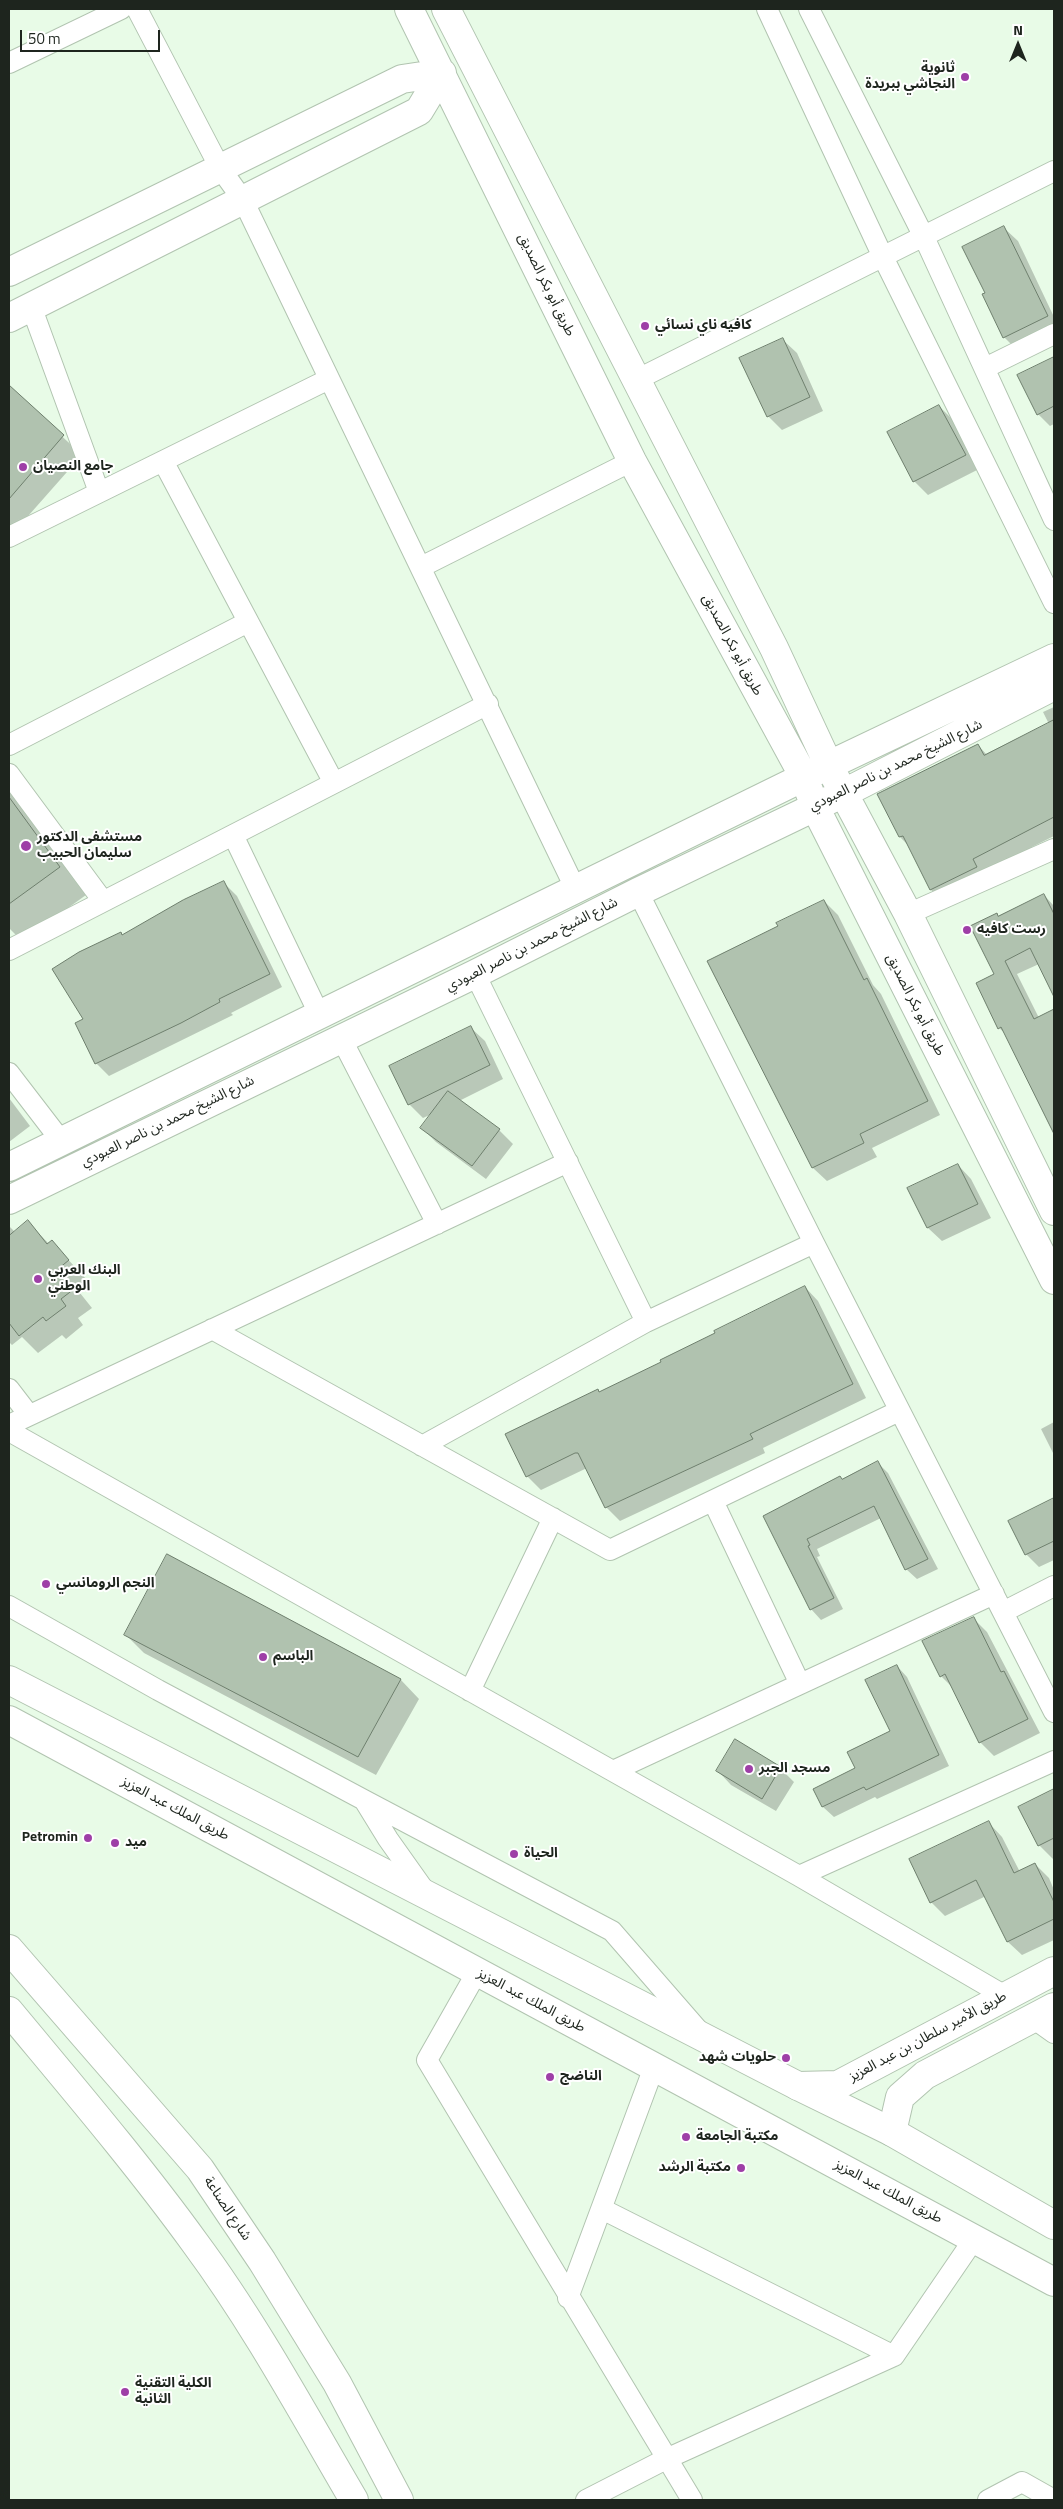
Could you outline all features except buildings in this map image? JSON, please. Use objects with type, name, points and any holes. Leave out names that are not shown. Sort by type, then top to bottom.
[{"type":"main road","name":"طريق أبو بكر الصديق","points":[[409,9],[632,461],[804,778],[815,806],[1054,1280]]},
{"type":"main road","points":[[446,9],[774,648],[829,766],[908,914],[1054,1211]]},
{"type":"main road","points":[[9,272],[402,79],[442,73]]},
{"type":"main road","points":[[20,312],[419,111],[442,73]]},
{"type":"main road","name":"شارع الشيخ محمد بن ناصر العبودي","points":[[9,1168],[804,778],[1054,658]]},
{"type":"main road","name":"شارع الشيخ محمد بن ناصر العبودي","points":[[9,1200],[844,793],[1054,686]]},
{"type":"main road","points":[[9,1680],[706,2039],[892,2132],[1054,2225]]},
{"type":"main road","name":"طريق الملك عبد العزيز","points":[[9,1720],[1054,2282]]},
{"type":"main road","name":"شارع الصناعة","points":[[9,1949],[200,2169],[262,2260],[337,2383],[399,2500]]},
{"type":"main road","name":"طريق الأمير سلطان بن عبد العزيز","points":[[798,2086],[838,2084],[1054,1971]]},
{"type":"main road","points":[[9,2010],[121,2147],[196,2244],[264,2347],[354,2500]]},
{"type":"main road","points":[[892,2132],[900,2097],[925,2075],[1047,2019]]},
{"type":"street","points":[[9,63],[121,9]]},
{"type":"street","points":[[137,9],[220,168],[243,200],[488,704],[576,890]]},
{"type":"street","points":[[767,9],[884,257],[1054,603]]},
{"type":"street","points":[[809,9],[924,237],[985,368],[1050,496],[1054,520]]},
{"type":"street","points":[[636,380],[1054,171]]},
{"type":"street","points":[[20,312],[99,492]]},
{"type":"street","points":[[985,368],[1054,334]]},
{"type":"street","points":[[9,537],[329,378]]},
{"type":"street","points":[[162,461],[334,783]]},
{"type":"street","points":[[421,567],[632,461]]},
{"type":"street","points":[[9,745],[248,622]]},
{"type":"street","points":[[9,950],[488,704]]},
{"type":"street","points":[[9,774],[104,901]]},
{"type":"street","points":[[233,835],[320,1016]]},
{"type":"street","points":[[908,914],[1053,854]]},
{"type":"street","points":[[638,892],[814,1244],[1054,1712]]},
{"type":"street","points":[[475,974],[646,1322]]},
{"type":"street","points":[[341,1038],[437,1224]]},
{"type":"street","points":[[9,1073],[62,1142]]},
{"type":"street","points":[[9,1425],[568,1162]]},
{"type":"street","points":[[422,1446],[646,1322],[814,1244]]},
{"type":"street","points":[[212,1329],[610,1550],[899,1411]]},
{"type":"street","points":[[9,1389],[28,1415]]},
{"type":"street","points":[[9,1431],[799,1876],[1005,1996]]},
{"type":"street","points":[[713,1501],[800,1684]]},
{"type":"street","points":[[470,1691],[553,1518]]},
{"type":"street","points":[[1003,1612],[1054,1586]]},
{"type":"street","points":[[613,1771],[994,1594]]},
{"type":"street","points":[[9,1606],[158,1690],[612,1932],[706,2039]]},
{"type":"street","points":[[799,1876],[1054,1761]]},
{"type":"street","points":[[364,1800],[388,1839],[429,1896]]},
{"type":"street","points":[[477,1972],[427,2060],[568,2298],[692,2500]]},
{"type":"street","points":[[568,2298],[654,2067]]},
{"type":"street","points":[[602,2208],[894,2356]]},
{"type":"street","points":[[586,2500],[666,2459],[894,2356],[974,2238]]},
{"type":"street","points":[[988,2500],[1022,2482],[1054,2500]]},
{"type":"place","name":"ثانوية النجاشي ببريدة","points":[[965,77]]},
{"type":"place","name":"كافيه ناي نسائي","points":[[645,326]]},
{"type":"place","name":"جامع النصيان","points":[[23,467]]},
{"type":"place","name":"مستشفى الدكتور سليمان الحبيب","points":[[26,846]]},
{"type":"place","name":"رست كافيه","points":[[967,930]]},
{"type":"place","name":"البنك العربي الوطني","points":[[38,1279]]},
{"type":"place","name":"النجم الرومانسي","points":[[46,1584]]},
{"type":"place","name":"الباسم","points":[[263,1657]]},
{"type":"place","name":"مسجد الجبر","points":[[749,1769]]},
{"type":"place","name":"Petromin","points":[[88,1838]]},
{"type":"place","name":"ميد","points":[[115,1843]]},
{"type":"place","name":"الحياة","points":[[514,1854]]},
{"type":"place","name":"حلويات شهد","points":[[786,2058]]},
{"type":"place","name":"الناضج","points":[[550,2077]]},
{"type":"place","name":"مكتبة الجامعة","points":[[686,2137]]},
{"type":"place","name":"مكتبة الرشد","points":[[741,2168]]},
{"type":"place","name":"الكلية التقنية الثانية","points":[[125,2392]]}]
